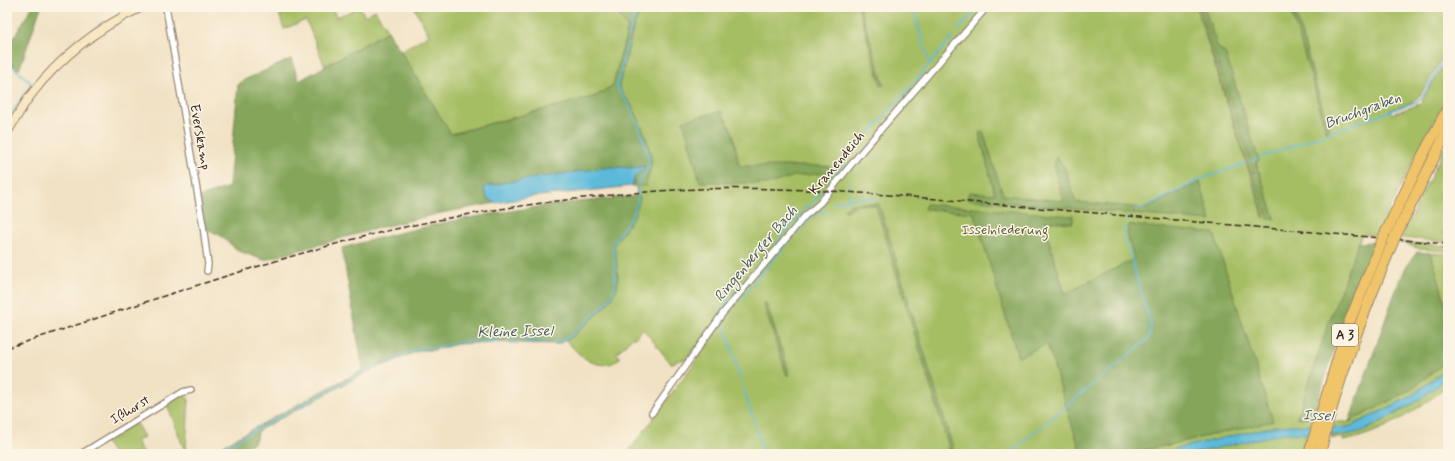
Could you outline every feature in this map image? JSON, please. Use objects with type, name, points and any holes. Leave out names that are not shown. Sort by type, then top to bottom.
[{"type":"highway","name":"A 3","points":[[1316,450],[1325,414],[1357,331],[1388,240],[1424,153],[1448,108]]},
{"type":"highway","name":"A 3","points":[[1388,240],[1448,129]]},
{"type":"main road","points":[[7,132],[30,97],[62,60],[96,32],[122,16],[142,7]]},
{"type":"street","name":"Everskamp","points":[[166,7],[203,226],[208,264],[207,271]]},
{"type":"street","name":"Kranendeich","points":[[652,414],[723,313],[805,216],[820,203],[884,126],[987,7]]},
{"type":"street","name":"Ißhorst","points":[[81,454],[183,392],[192,390]]},
{"type":"green space","points":[[32,7],[41,7],[19,70],[13,65],[7,65],[7,49]]},
{"type":"green space","points":[[277,7],[332,7],[336,17],[360,8],[365,16],[375,10],[388,31],[325,66],[306,20],[284,29]]},
{"type":"green space","name":"Isselniederung","points":[[414,7],[613,7],[628,28],[615,79],[638,7],[1448,7],[1448,48],[1420,95],[1412,102],[1390,110],[1392,114],[1420,104],[1448,57],[1448,96],[1418,151],[1377,236],[1362,234],[1297,417],[1313,417],[1310,426],[1295,425],[1294,432],[1308,433],[1302,454],[626,454],[701,354],[695,346],[686,360],[675,362],[672,365],[643,329],[634,339],[633,337],[616,353],[620,358],[612,363],[602,365],[596,364],[584,358],[566,340],[573,336],[608,304],[611,245],[637,202],[636,184],[646,167],[614,85],[596,96],[451,134],[400,51],[429,35]]},
{"type":"green space","points":[[613,7],[643,7],[634,25],[619,85],[621,91],[635,111],[648,143],[651,165],[646,186],[632,186],[635,176],[644,169],[644,166],[636,168],[610,167],[491,185],[485,187],[484,190],[488,199],[496,203],[441,213],[382,227],[264,260],[239,251],[218,234],[205,229],[200,197],[229,187],[238,85],[244,80],[291,59],[299,81],[388,31],[451,134],[596,96],[613,85],[628,28]]},
{"type":"green space","points":[[858,7],[860,7],[884,85],[881,85]]},
{"type":"green space","points":[[1196,7],[1198,7],[1265,218],[1263,217]]},
{"type":"green space","points":[[1200,7],[1204,7],[1218,48],[1226,55],[1259,161],[1256,162],[1258,169],[1252,168]]},
{"type":"green space","points":[[1290,7],[1294,7],[1329,131],[1326,132],[1314,87]]},
{"type":"green space","points":[[721,111],[733,133],[739,166],[829,166],[829,171],[827,173],[795,176],[769,184],[700,182],[683,121]]},
{"type":"green space","points":[[983,132],[1003,195],[1064,201],[1054,168],[1056,157],[1064,166],[1076,202],[1146,208],[1200,182],[1211,221],[967,199],[969,192],[995,194],[979,133]]},
{"type":"green space","points":[[1448,142],[1448,228],[1442,233],[1448,234],[1448,242],[1402,238],[1425,188]]},
{"type":"green space","points":[[1252,171],[1259,171],[1275,219],[1268,218]]},
{"type":"green space","points":[[636,196],[640,197],[637,210],[614,244],[618,276],[617,287],[614,294],[601,311],[565,340],[558,344],[489,342],[457,344],[433,350],[420,350],[365,373],[259,430],[255,442],[231,454],[207,454],[363,370],[342,248],[407,231],[492,214],[549,205]]},
{"type":"green space","points":[[852,204],[879,204],[955,454],[951,454],[876,206],[860,205],[846,211],[843,209]]},
{"type":"green space","points":[[926,204],[1073,216],[1073,223],[1043,221],[1065,294],[1134,259],[1127,234],[1129,225],[1214,233],[1273,421],[1129,454],[1081,454],[1047,344],[1018,357],[974,213],[924,209]]},
{"type":"green space","points":[[1374,242],[1339,333],[1313,417],[1297,418],[1328,325],[1358,243]]},
{"type":"green space","points":[[1400,242],[1448,246],[1448,251],[1420,249]]},
{"type":"green space","points":[[1417,252],[1431,253],[1448,313],[1448,360],[1410,390],[1349,422],[1397,287],[1406,267]]},
{"type":"green space","points":[[1431,253],[1448,254],[1448,313]]},
{"type":"green space","points":[[763,303],[766,303],[790,375],[787,376]]},
{"type":"green space","points":[[1448,360],[1448,367],[1412,396],[1351,426],[1343,428],[1334,427],[1335,422],[1349,422],[1410,390]]},
{"type":"green space","points":[[1448,378],[1448,386],[1424,404],[1385,427],[1357,438],[1343,441],[1344,438],[1331,438],[1332,435],[1345,435],[1366,430],[1413,404]]},
{"type":"green space","points":[[183,393],[189,399],[186,449],[184,449],[167,404]]},
{"type":"green space","points":[[136,423],[144,437],[136,441],[144,454],[113,454],[105,441]]},
{"type":"water","points":[[644,166],[644,169],[635,176],[632,186],[529,197],[496,203],[488,199],[484,190],[485,187],[508,182],[610,167],[636,168]]},
{"type":"water","points":[[1448,367],[1448,378],[1413,404],[1366,430],[1345,435],[1284,433],[1191,454],[1154,454],[1274,426],[1295,425],[1343,428],[1351,426],[1412,396]]},
{"type":"waterway","name":"Kleine Issel","points":[[210,454],[364,372],[420,348],[433,348],[458,342],[558,342],[572,335],[606,304],[613,294],[615,287],[613,243],[631,218],[638,202],[638,183],[649,167],[649,158],[639,125],[629,105],[617,87],[632,24],[640,7]]},
{"type":"waterway","points":[[912,7],[930,64]]},
{"type":"waterway","points":[[958,30],[979,7]]},
{"type":"waterway","name":"Ringenberger Bach","points":[[864,140],[952,38]]},
{"type":"waterway","name":"Bruchgraben","points":[[1261,157],[1416,102],[1422,97],[1448,52]]},
{"type":"waterway","points":[[7,66],[12,66],[30,82],[31,86],[7,121]]},
{"type":"waterway","name":"Ringenberger Bach","points":[[720,313],[722,308],[807,207],[823,192],[832,178],[856,149]]},
{"type":"waterway","name":"Bruchgraben","points":[[1251,161],[1257,159]]},
{"type":"waterway","name":"Bruchgraben","points":[[1137,208],[1143,208],[1199,180],[1246,163]]},
{"type":"waterway","points":[[849,187],[850,182]]},
{"type":"waterway","points":[[847,199],[849,193]]},
{"type":"waterway","points":[[833,203],[839,203],[857,198],[877,199]]},
{"type":"waterway","points":[[728,313],[809,219],[817,213],[827,211]]},
{"type":"waterway","points":[[1128,222],[1130,218]]},
{"type":"waterway","points":[[1008,454],[1148,339],[1151,331],[1150,321],[1124,235],[1124,226]]},
{"type":"waterway","name":"Ringenberger Bach","points":[[722,318],[764,454]]},
{"type":"railway","points":[[7,348],[225,276],[358,238],[426,222],[495,210],[564,200],[634,193],[729,188],[873,194],[1448,244]]},
{"type":"water label","name":"Issel","points":[[1318,416]]}]
